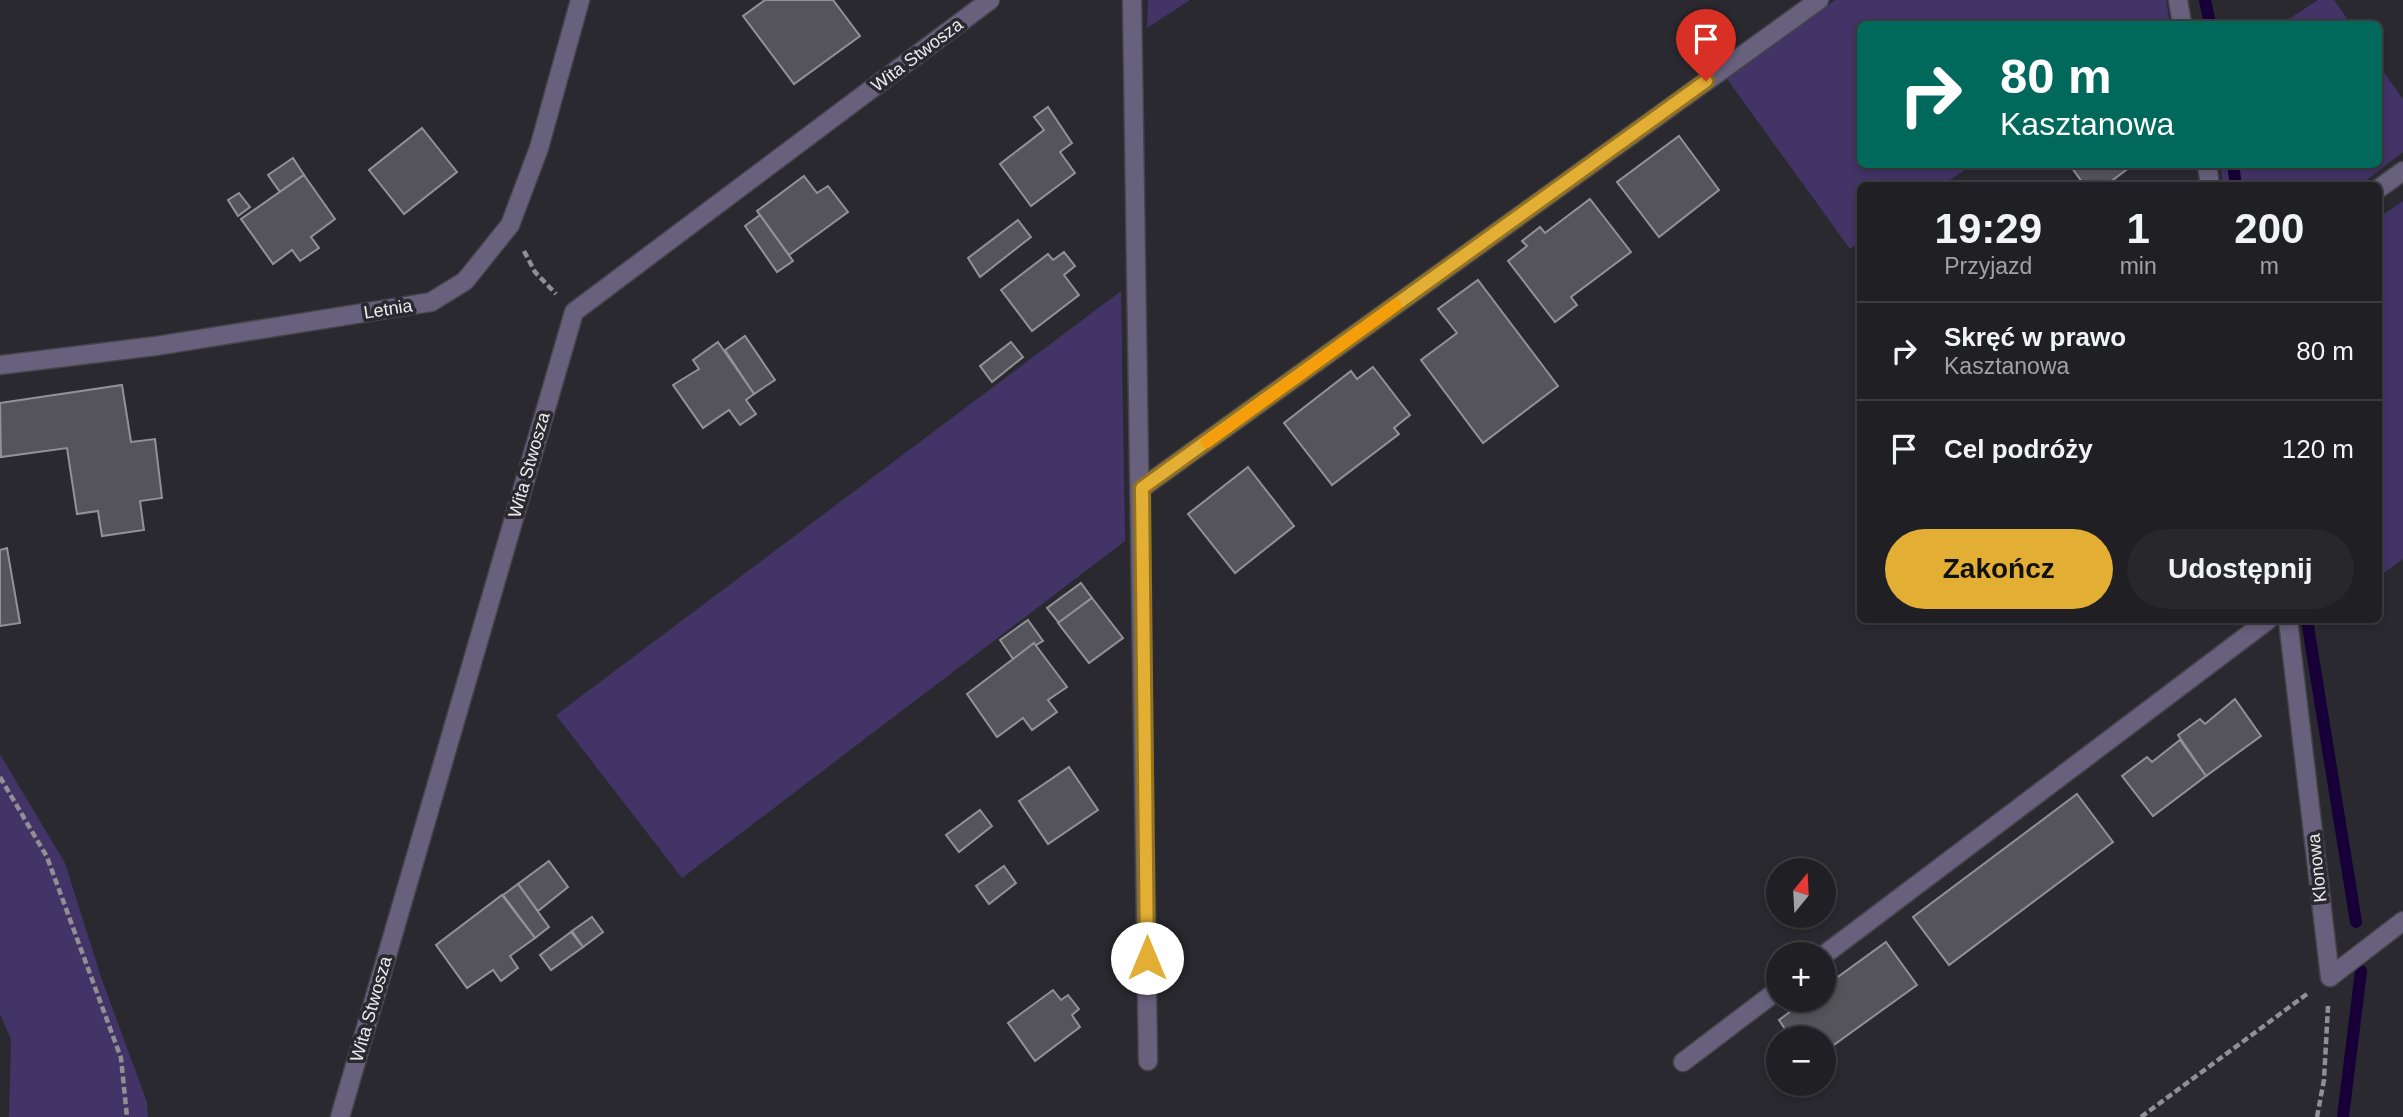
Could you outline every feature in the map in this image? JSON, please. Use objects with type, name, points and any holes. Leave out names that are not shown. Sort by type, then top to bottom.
[{"type":"street","name":"Letnia","points":[[0,365],[156,346],[431,302],[465,281],[510,225],[538,148],[580,0]]},
{"type":"street","name":"Wita Stwosza","points":[[340,1117],[574,312],[990,0]]},
{"type":"street","points":[[1132,0],[1137,202],[1136,428],[1142,488],[1148,1061]]},
{"type":"street","points":[[1142,488],[1819,0]]},
{"type":"street","points":[[2178,0],[2182,21]]},
{"type":"street","points":[[2382,186],[2403,171]]},
{"type":"street","points":[[1836,946],[2264,623]]},
{"type":"street","name":"Klonowa","points":[[2288,623],[2330,977]]},
{"type":"street","points":[[2330,977],[2403,921]]},
{"type":"street","points":[[1683,1062],[1766,999]]},
{"type":"path","points":[[510,225],[535,272],[574,312]]},
{"type":"path","points":[[0,777],[52,870],[121,1058],[127,1117]]},
{"type":"path","points":[[2141,1117],[2330,977]]},
{"type":"path","points":[[2317,1117],[2324,1080],[2330,977]]},
{"type":"shaded area","points":[[1148,0],[1190,0],[1147,28]]},
{"type":"shaded area","points":[[1835,0],[2166,0],[2170,21],[1857,21],[1857,168],[1968,168],[1947,182],[1857,182],[1857,244],[1850,249],[1727,79]]},
{"type":"shaded area","points":[[2318,0],[2334,0],[2349,21],[2286,21]]},
{"type":"shaded area","points":[[2382,70],[2403,99],[2403,152],[2364,182],[2223,182],[2220,168],[2382,168]]},
{"type":"shaded area","points":[[2403,201],[2403,559],[2382,574],[2382,215]]},
{"type":"shaded area","points":[[1121,291],[1125,541],[682,878],[556,715]]},
{"type":"shaded area","points":[[0,754],[65,863],[102,980],[147,1102],[148,1117],[9,1117],[11,1039],[0,1014]]},
{"type":"building","points":[[765,0],[833,0],[860,36],[794,84],[743,16]]},
{"type":"building","points":[[1048,107],[1072,143],[1060,152],[1075,173],[1031,206],[1000,164],[1044,130],[1034,117]]},
{"type":"building","points":[[422,128],[457,172],[404,214],[369,170]]},
{"type":"building","points":[[1679,136],[1719,190],[1659,237],[1617,182]]},
{"type":"building","points":[[293,158],[304,175],[280,192],[268,175]]},
{"type":"building","points":[[2072,168],[2129,168],[2110,182],[2082,182]]},
{"type":"building","points":[[304,175],[335,219],[311,237],[319,248],[300,261],[292,250],[273,264],[241,219]]},
{"type":"building","points":[[804,176],[817,193],[828,186],[848,212],[789,255],[757,211]]},
{"type":"building","points":[[239,193],[250,207],[238,216],[228,200]]},
{"type":"building","points":[[1590,199],[1631,252],[1571,297],[1577,305],[1555,322],[1508,261],[1527,246],[1522,241],[1540,227],[1545,233]]},
{"type":"building","points":[[760,215],[793,261],[777,272],[745,226]]},
{"type":"building","points":[[1018,220],[1031,237],[980,277],[968,258]]},
{"type":"building","points":[[1064,252],[1075,266],[1064,275],[1079,295],[1032,331],[1001,290],[1048,254],[1053,260]]},
{"type":"building","points":[[1478,280],[1558,386],[1483,443],[1421,360],[1457,333],[1438,309]]},
{"type":"building","points":[[745,336],[775,380],[754,394],[725,350]]},
{"type":"building","points":[[718,342],[754,394],[746,400],[756,414],[740,425],[729,410],[703,428],[673,385],[699,369],[693,360]]},
{"type":"building","points":[[1011,342],[1023,357],[992,382],[980,366]]},
{"type":"building","points":[[1373,367],[1410,415],[1394,428],[1399,434],[1332,485],[1284,423],[1351,371],[1357,379]]},
{"type":"building","points":[[122,385],[131,442],[155,439],[162,498],[140,501],[144,530],[102,536],[98,511],[77,514],[67,448],[1,457],[0,403]]},
{"type":"building","points":[[1248,467],[1294,526],[1235,573],[1188,514]]},
{"type":"building","points":[[7,548],[20,623],[0,626],[0,550]]},
{"type":"building","points":[[1081,583],[1092,598],[1059,623],[1047,608]]},
{"type":"building","points":[[1092,598],[1123,638],[1089,663],[1058,623]]},
{"type":"building","points":[[1028,620],[1043,641],[1013,659],[1000,640]]},
{"type":"building","points":[[1034,643],[1067,687],[1048,700],[1057,712],[1032,730],[1023,718],[997,737],[967,694]]},
{"type":"building","points":[[2235,699],[2261,736],[2206,776],[2178,735],[2200,719],[2205,724]]},
{"type":"building","points":[[2180,740],[2206,776],[2153,816],[2122,776],[2147,757],[2152,762]]},
{"type":"building","points":[[1069,767],[1098,810],[1048,844],[1019,801]]},
{"type":"building","points":[[2077,794],[2113,842],[1949,965],[1913,917]]},
{"type":"building","points":[[980,810],[992,826],[959,852],[946,835]]},
{"type":"building","points":[[549,861],[568,887],[538,911],[518,884]]},
{"type":"building","points":[[1004,866],[1016,883],[989,904],[976,886]]},
{"type":"building","points":[[518,884],[549,927],[535,938],[503,895]]},
{"type":"building","points":[[502,895],[535,938],[510,956],[518,968],[501,981],[493,970],[467,988],[436,945]]},
{"type":"building","points":[[592,917],[603,932],[583,947],[572,931]]},
{"type":"building","points":[[571,932],[583,947],[551,970],[540,955]]},
{"type":"building","points":[[1886,942],[1917,985],[1836,1043],[1836,1026],[1783,1026],[1779,1020],[1790,1012],[1836,1012],[1836,978]]},
{"type":"building","points":[[1053,990],[1061,1000],[1068,995],[1079,1009],[1072,1015],[1080,1027],[1035,1061],[1008,1023]]},
{"type":"waterway","points":[[2205,0],[2209,21]]},
{"type":"waterway","points":[[2234,168],[2235,182]]},
{"type":"waterway","points":[[2307,623],[2356,922]]},
{"type":"waterway","points":[[2343,1117],[2361,971]]},
{"type":"slow traffic","points":[[1207,442],[1396,305]]},
{"type":"route","points":[[1147,958],[1142,488],[1706,81]]}]
